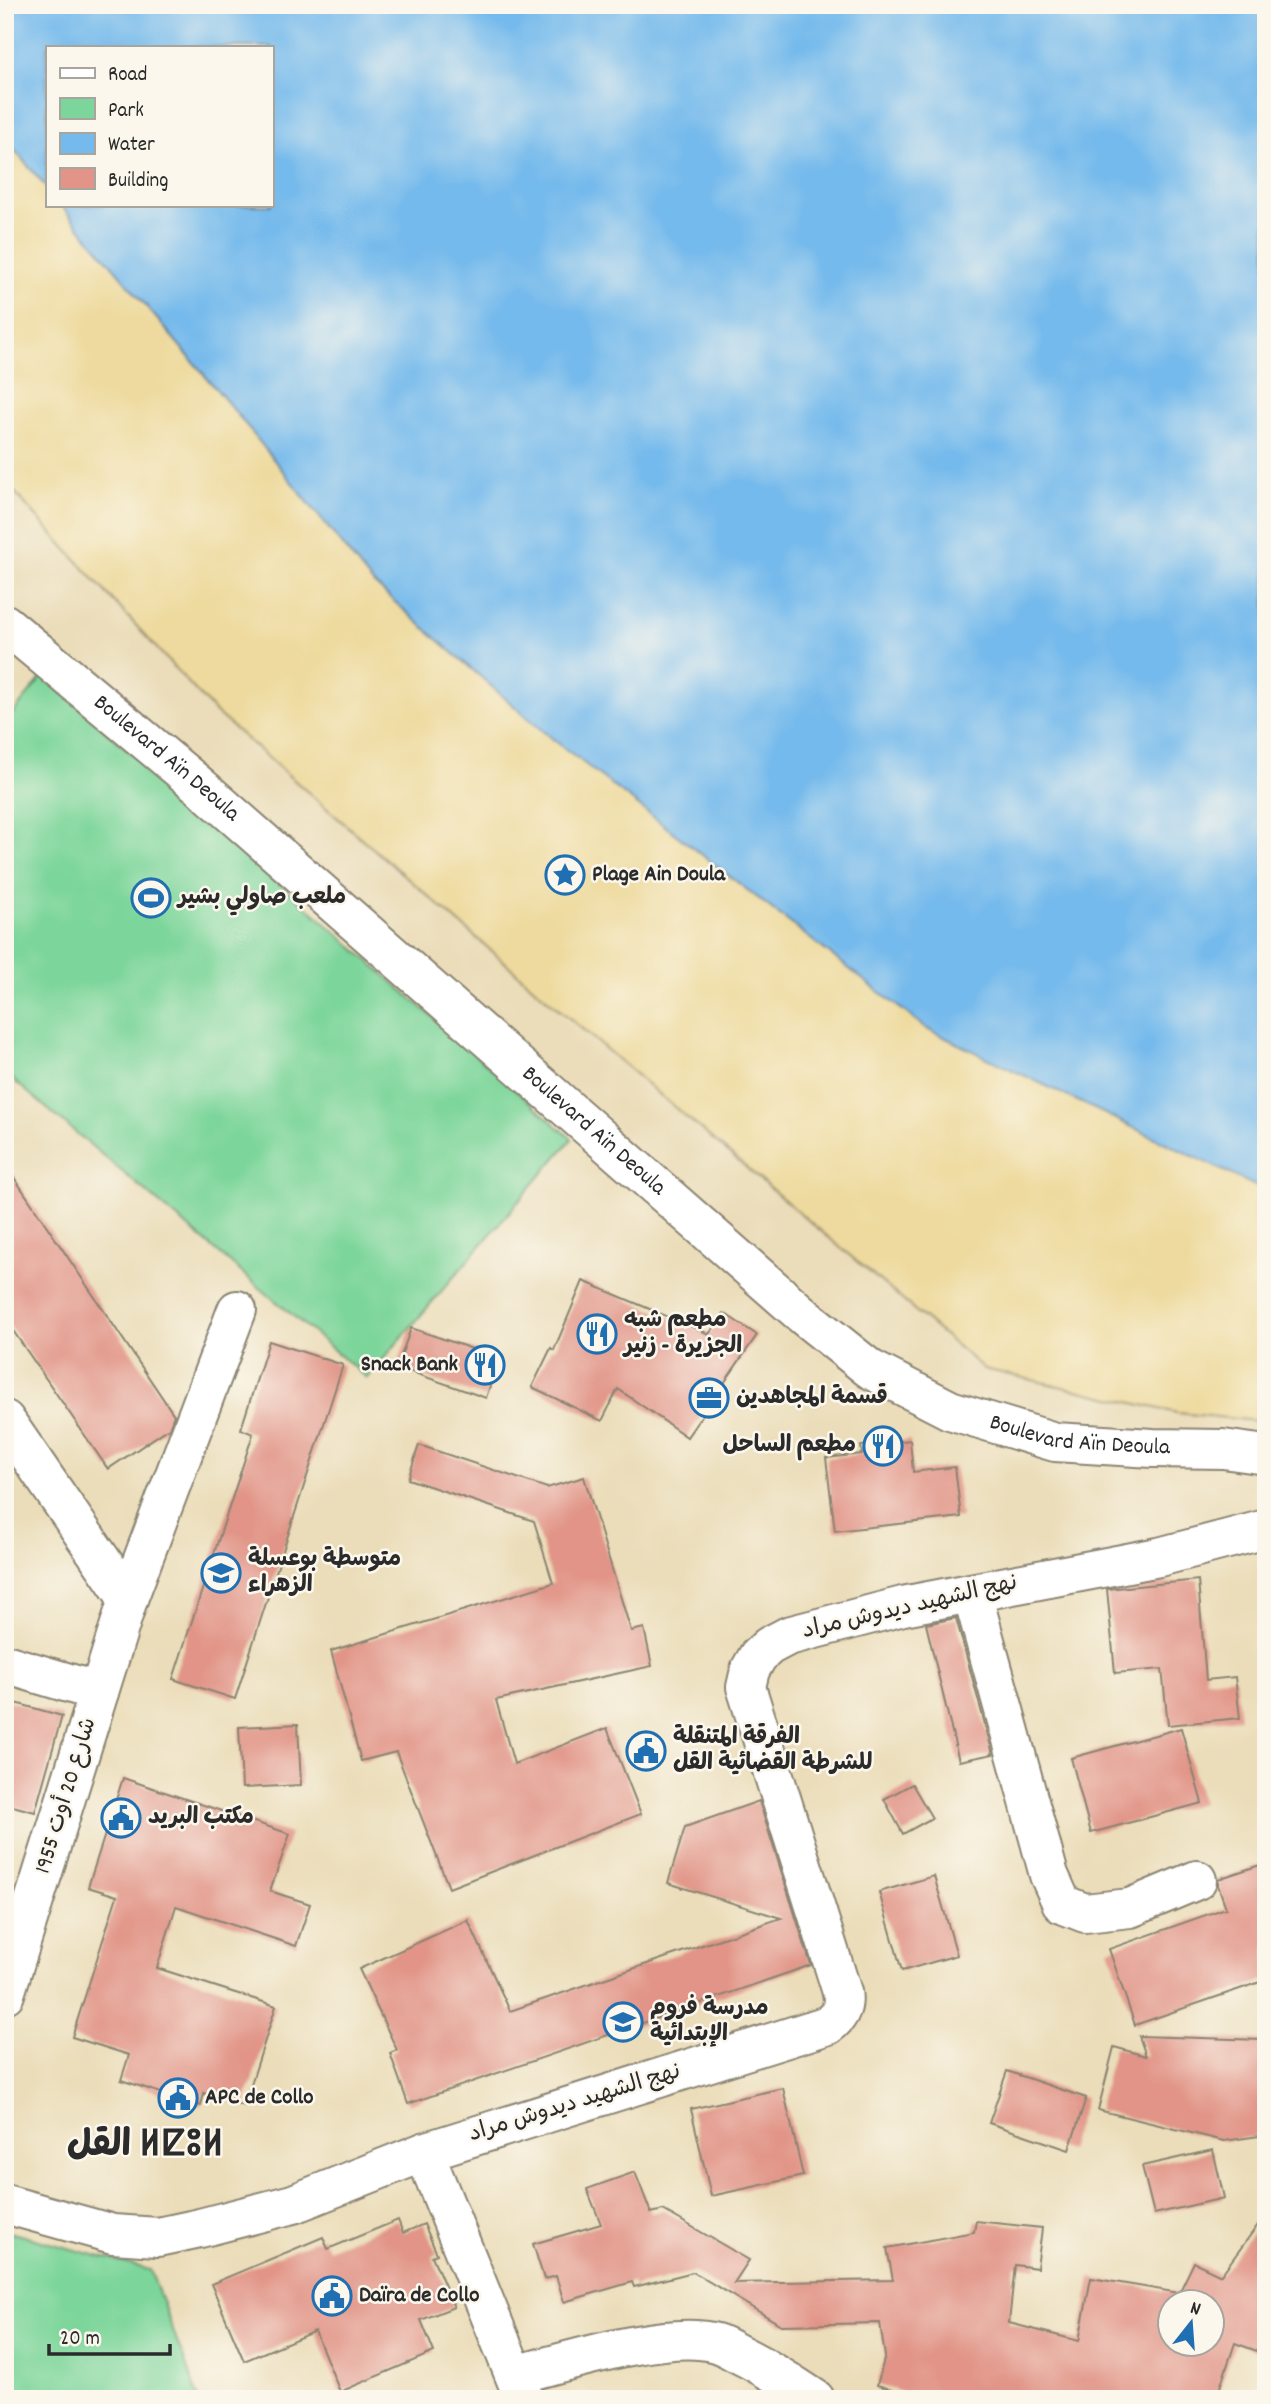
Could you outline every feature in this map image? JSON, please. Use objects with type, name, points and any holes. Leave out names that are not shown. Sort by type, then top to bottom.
[{"type":"street","name":"Boulevard Aïn Deoula","points":[[5,624],[201,787],[805,1317],[870,1369],[950,1410],[1055,1442],[1223,1449],[1266,1455]]},
{"type":"street","name":"شارع 20 أوت 1955","points":[[5,1994],[128,1599],[237,1310]]},
{"type":"street","points":[[5,1420],[128,1599]]},
{"type":"street","name":"نهج الشهيد ديدوش مراد","points":[[5,2204],[113,2234],[158,2237],[293,2204],[424,2152],[828,2025],[838,2016],[843,2006],[842,1992],[746,1687],[750,1670],[764,1651],[788,1636],[903,1606],[1159,1556],[1266,1529]]},
{"type":"street","points":[[972,1592],[1049,1875],[1062,1903],[1086,1913],[1130,1908],[1197,1880]]},
{"type":"street","points":[[5,1664],[99,1692]]},
{"type":"street","points":[[424,2152],[520,2387],[621,2348],[678,2340],[700,2340],[718,2343],[774,2372],[816,2399]]},
{"type":"green space","name":"ملعب صاولي بشير","points":[[43,676],[572,1139],[367,1378],[5,1073],[5,723]]},
{"type":"green space","points":[[5,2231],[150,2270],[199,2399],[5,2399]]},
{"type":"sand","name":"Plage Ain Doula","points":[[5,139],[46,187],[46,206],[62,206],[234,410],[371,581],[545,733],[927,1029],[1266,1191],[1266,1422],[1177,1413],[984,1369],[568,1017],[214,711],[5,482]]},
{"type":"water","points":[[5,5],[1266,5],[1266,1191],[927,1029],[545,733],[371,581],[234,410],[62,206],[273,206],[273,46],[46,46],[46,187],[5,139]]},
{"type":"building","points":[[5,1164],[174,1415],[169,1428],[108,1469],[5,1319]]},
{"type":"building","points":[[583,1281],[709,1334],[724,1313],[757,1335],[687,1437],[618,1389],[602,1421],[532,1387],[551,1348],[554,1350]]},
{"type":"building","points":[[411,1328],[499,1358],[486,1398],[397,1367]]},
{"type":"building","points":[[269,1341],[343,1365],[235,1699],[173,1679],[253,1434],[241,1429]]},
{"type":"building","points":[[910,1440],[913,1472],[955,1467],[961,1517],[835,1531],[826,1458],[862,1454],[861,1446]]},
{"type":"building","points":[[419,1445],[547,1488],[584,1477],[631,1631],[644,1628],[652,1666],[496,1700],[514,1764],[607,1728],[641,1814],[449,1888],[396,1752],[361,1761],[331,1651],[553,1583],[534,1521],[408,1479]]},
{"type":"building","points":[[1198,1580],[1206,1680],[1235,1677],[1240,1718],[1168,1725],[1162,1669],[1115,1673],[1107,1589]]},
{"type":"building","points":[[956,1618],[993,1754],[959,1761],[926,1624]]},
{"type":"building","points":[[5,1700],[62,1716],[35,1812],[5,1804]]},
{"type":"building","points":[[298,1724],[301,1785],[242,1788],[239,1727]]},
{"type":"building","points":[[1181,1728],[1202,1803],[1091,1833],[1071,1758]]},
{"type":"building","points":[[123,1778],[290,1834],[270,1891],[310,1904],[296,1946],[176,1906],[157,1968],[276,2006],[244,2106],[204,2093],[201,2106],[121,2080],[129,2055],[72,2037],[117,1896],[88,1887]]},
{"type":"building","points":[[912,1784],[932,1818],[903,1834],[884,1799]]},
{"type":"building","points":[[759,1801],[811,1965],[408,2104],[390,2053],[397,2050],[359,1969],[468,1920],[510,2011],[781,1918],[668,1883],[685,1827]]},
{"type":"building","points":[[1266,1863],[1266,1980],[1135,2025],[1109,1949],[1226,1908],[1218,1879]]},
{"type":"building","points":[[934,1876],[957,1955],[902,1971],[879,1892]]},
{"type":"building","points":[[1139,2036],[1263,2040],[1260,2136],[1224,2141],[1098,2110],[1114,2047],[1146,2056]]},
{"type":"building","points":[[1007,2071],[1086,2098],[1069,2150],[989,2123]]},
{"type":"building","points":[[783,2088],[803,2176],[711,2196],[691,2109]]},
{"type":"building","points":[[1213,2150],[1224,2198],[1154,2214],[1142,2166]]},
{"type":"building","points":[[635,2172],[651,2213],[663,2210],[749,2260],[734,2283],[893,2280],[887,2248],[974,2232],[976,2221],[1042,2228],[1037,2268],[1015,2265],[1009,2323],[1079,2341],[1091,2278],[1156,2289],[1156,2358],[1226,2358],[1226,2288],[1181,2288],[1194,2262],[1221,2275],[1266,2214],[1266,2324],[1257,2351],[1235,2343],[1216,2399],[926,2399],[877,2385],[885,2356],[880,2323],[781,2325],[693,2272],[634,2287],[632,2282],[564,2302],[556,2276],[544,2279],[533,2244],[601,2224],[587,2189]]},
{"type":"building","name":"Daïra de Collo","points":[[398,2220],[403,2233],[424,2224],[437,2254],[432,2256],[454,2307],[421,2320],[434,2352],[340,2392],[315,2331],[244,2361],[211,2284],[323,2237],[328,2249]]},
{"type":"place","name":"Plage Ain Doula","points":[[565,875]]},
{"type":"place","name":"ملعب صاولي بشير","points":[[151,898]]},
{"type":"place","name":"مطعم شبه الجزيرة - زنير","points":[[597,1334]]},
{"type":"place","name":"Snack Bank","points":[[485,1365]]},
{"type":"place","name":"قسمة المجاهدين","points":[[709,1398]]},
{"type":"place","name":"مطعم الساحل","points":[[883,1446]]},
{"type":"place","name":"متوسطة بوعسلة الزهراء","points":[[221,1573]]},
{"type":"place","name":"الفرقة المتنقلة للشرطة القضائية القل","points":[[646,1751]]},
{"type":"place","name":"مكتب البريد","points":[[121,1818]]},
{"type":"place","name":"مدرسة فروم الإبتدائية","points":[[623,2022]]},
{"type":"place","name":"APC de Collo","points":[[178,2098]]},
{"type":"place","name":"Daïra de Collo","points":[[332,2296]]},
{"type":"district","name":"القل ⵍⵇⵓⵍ","points":[[145,2147]]}]
